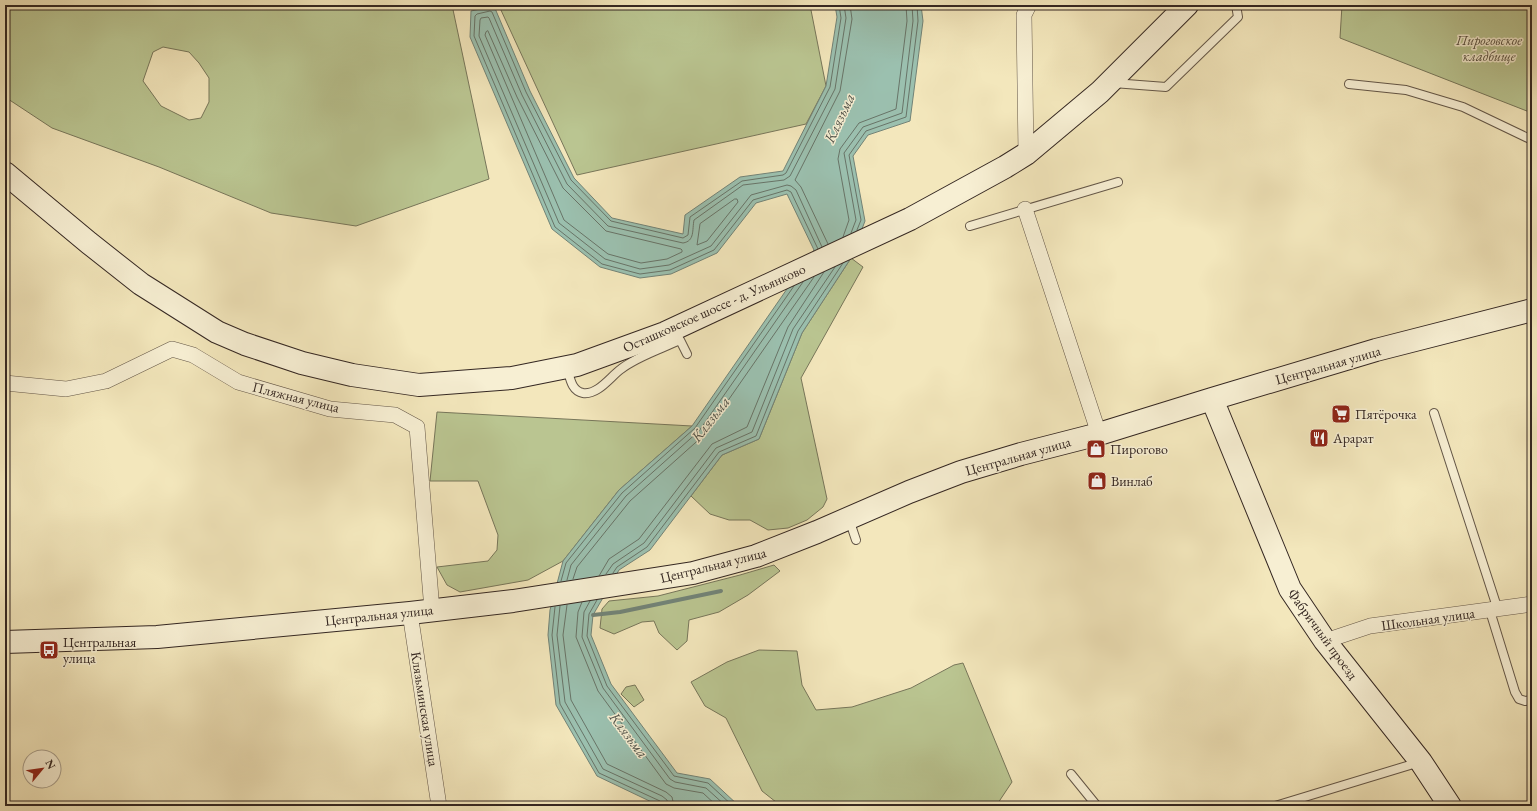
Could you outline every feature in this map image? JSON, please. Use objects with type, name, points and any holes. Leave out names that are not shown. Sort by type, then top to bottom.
[{"type":"street","points":[[1026,154],[1024,15],[1029,5]]},
{"type":"street","name":"Осташковское шоссе - д. Ульянково","points":[[5,173],[88,243],[141,284],[218,332],[245,344],[302,363],[352,375],[419,385],[512,378],[566,367],[614,352],[666,333],[910,219],[1005,167],[1026,154],[1110,82],[1185,6]]},
{"type":"street","points":[[1025,210],[1099,434]]},
{"type":"street","name":"Центральная улица","points":[[5,642],[157,637],[410,613],[513,601],[693,573],[756,556],[909,492],[961,472],[1099,434],[1376,350],[1532,310]]},
{"type":"street","name":"Пляжная улица","points":[[5,382],[66,389],[106,381],[172,349],[193,355],[238,382],[330,409],[395,415],[417,427],[432,610]]},
{"type":"street","name":"Фабричный проезд","points":[[1212,399],[1220,423],[1290,589],[1325,641],[1421,762],[1450,806]]},
{"type":"street","name":"Школьная улица","points":[[1325,641],[1370,626],[1532,604]]},
{"type":"street","name":"Клязьминская улица","points":[[410,613],[440,806]]},
{"type":"lane","points":[[1110,82],[1166,87],[1238,17],[1236,5]]},
{"type":"lane","points":[[1349,84],[1406,90],[1463,107],[1532,140]]},
{"type":"lane","points":[[970,226],[1118,182]]},
{"type":"lane","points":[[566,367],[572,386],[581,393],[588,393],[596,390],[620,369],[630,363],[680,340],[686,354]]},
{"type":"lane","points":[[1434,413],[1494,610],[1515,692],[1519,699],[1526,702],[1532,700]]},
{"type":"lane","points":[[848,518],[856,540]]},
{"type":"lane","points":[[1275,806],[1421,762]]},
{"type":"lane","points":[[1071,774],[1097,806]]},
{"type":"green space","points":[[5,5],[452,5],[489,179],[356,226],[271,213],[159,167],[52,128],[5,97]],"holes":[[[163,47],[189,52],[199,63],[209,78],[209,102],[201,118],[189,120],[161,106],[143,81],[153,52]]]},
{"type":"green space","points":[[500,5],[810,5],[826,86],[806,124],[577,175],[500,8]]},
{"type":"green space","name":"Пироговское кладбище","points":[[1342,5],[1532,5],[1532,113],[1340,38]]},
{"type":"green space","points":[[851,258],[863,267],[801,378],[827,499],[823,507],[807,520],[788,528],[768,530],[750,520],[729,520],[710,514],[691,496],[722,455],[759,439],[802,333]]},
{"type":"green space","points":[[437,412],[692,426],[619,490],[563,561],[528,580],[460,592],[447,585],[437,567],[488,561],[497,550],[498,535],[478,481],[430,481]]},
{"type":"green space","points":[[774,565],[780,571],[748,595],[719,612],[689,620],[687,641],[677,650],[659,633],[654,621],[642,622],[614,634],[600,628],[602,609],[609,601],[658,596]]},
{"type":"green space","points":[[759,650],[797,651],[802,685],[816,710],[852,707],[911,688],[954,665],[963,663],[1012,782],[996,806],[781,806],[762,791],[726,718],[705,706],[691,682],[727,662]]},
{"type":"green space","points":[[635,685],[644,700],[634,707],[621,694],[626,687]]},
{"type":"water","name":"Клязьма","points":[[835,5],[921,5],[923,21],[910,121],[868,135],[853,156],[865,221],[851,258],[802,333],[759,439],[722,455],[650,550],[619,570],[593,615],[591,635],[611,684],[677,773],[710,779],[739,806],[660,806],[597,776],[556,705],[548,635],[550,610],[563,561],[619,490],[692,426],[814,250],[787,194],[756,203],[717,253],[671,274],[640,278],[600,267],[552,229],[470,37],[471,11],[494,6],[530,91],[574,178],[612,218],[683,234],[685,215],[740,177],[783,171],[826,86],[837,17]]},
{"type":"waterway","points":[[593,615],[620,612],[721,591]]},
{"type":"place","name":"Пятёрочка","points":[[1341,414]]},
{"type":"place","name":"Арарат","points":[[1319,438]]},
{"type":"place","name":"Пирогово","points":[[1096,449]]},
{"type":"place","name":"Винлаб","points":[[1097,481]]},
{"type":"place","name":"Центральная улица","points":[[49,650]]}]
